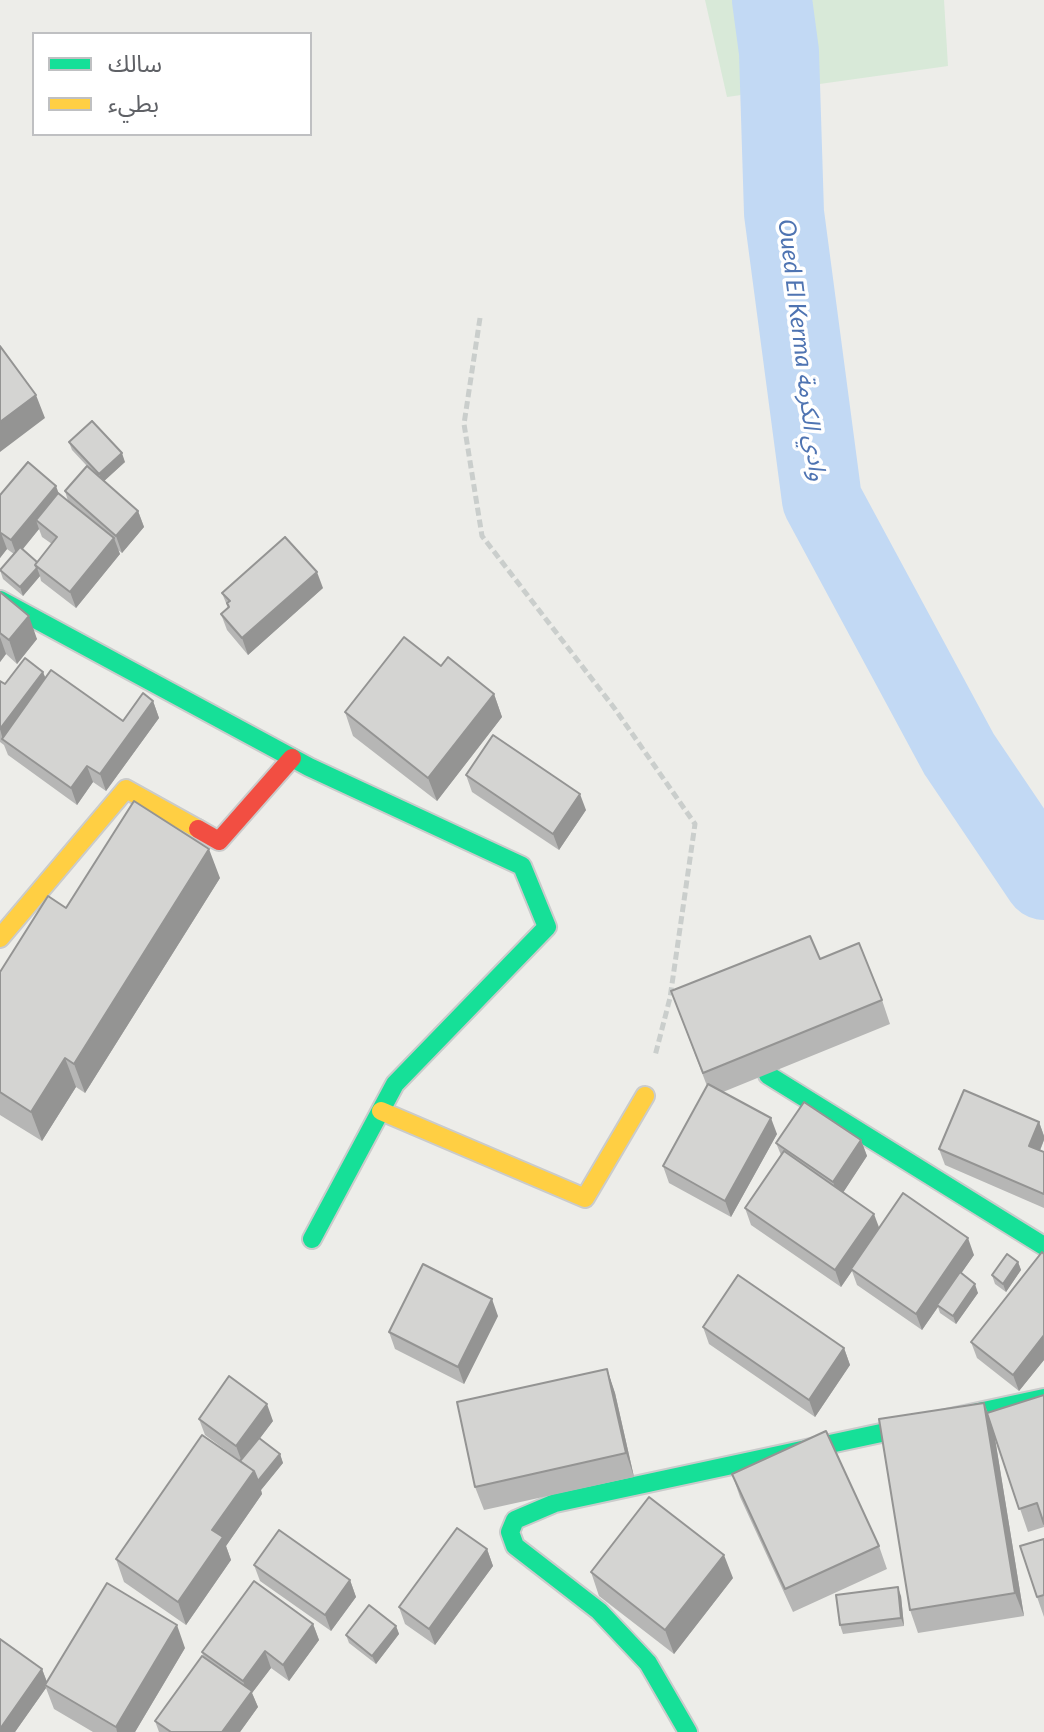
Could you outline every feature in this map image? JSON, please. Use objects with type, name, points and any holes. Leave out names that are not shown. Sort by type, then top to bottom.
[{"type":"street","points":[[0,600],[292,758],[522,866],[547,927],[395,1084],[312,1239]]},
{"type":"street","points":[[0,938],[126,789],[219,841],[292,758]]},
{"type":"street","points":[[768,1075],[1044,1246]]},
{"type":"street","points":[[381,1111],[585,1198],[645,1096]]},
{"type":"street","points":[[688,1732],[648,1663],[599,1611],[515,1546],[510,1532],[515,1520],[555,1503],[1044,1398]]},
{"type":"path","points":[[480,318],[464,424],[482,536],[615,709],[695,824],[670,998],[645,1096]]},
{"type":"green space","points":[[705,0],[944,0],[948,66],[727,97]]},
{"type":"building","points":[[0,346],[36,395],[0,422]]},
{"type":"building","points":[[92,421],[122,453],[99,474],[69,442]]},
{"type":"building","points":[[28,462],[56,486],[11,540],[0,534],[0,495]]},
{"type":"building","points":[[87,466],[138,511],[116,536],[65,491]]},
{"type":"building","points":[[58,493],[114,538],[70,592],[35,565],[57,537],[36,520]]},
{"type":"building","points":[[285,537],[317,572],[242,638],[221,614],[229,607],[227,603],[230,601],[222,593]]},
{"type":"building","points":[[20,547],[37,562],[37,568],[20,587],[0,570]]},
{"type":"building","points":[[0,592],[29,616],[9,640],[0,633]]},
{"type":"building","points":[[404,637],[441,666],[448,657],[494,694],[428,778],[345,712]]},
{"type":"building","points":[[25,658],[43,672],[0,729],[0,681],[5,684]]},
{"type":"building","points":[[51,670],[123,721],[143,693],[153,701],[100,774],[87,766],[71,788],[2,739]]},
{"type":"building","points":[[493,735],[580,794],[553,834],[466,775]]},
{"type":"building","points":[[134,801],[209,849],[74,1064],[65,1058],[31,1112],[0,1092],[0,972],[48,896],[66,908]]},
{"type":"building","points":[[810,936],[820,959],[859,943],[882,1000],[703,1073],[671,991]]},
{"type":"building","points":[[708,1084],[771,1118],[725,1201],[663,1166]]},
{"type":"building","points":[[964,1090],[1039,1122],[1029,1146],[1044,1152],[1044,1194],[939,1149]]},
{"type":"building","points":[[804,1102],[861,1140],[833,1182],[776,1143]]},
{"type":"building","points":[[784,1151],[874,1214],[835,1270],[745,1208]]},
{"type":"building","points":[[903,1193],[968,1238],[916,1314],[851,1269]]},
{"type":"building","points":[[1042,1252],[1044,1335],[1013,1375],[971,1342]]},
{"type":"building","points":[[1007,1254],[1018,1262],[1003,1284],[992,1275]]},
{"type":"building","points":[[423,1264],[492,1299],[458,1367],[389,1332]]},
{"type":"building","points":[[960,1272],[975,1284],[953,1316],[937,1305]]},
{"type":"building","points":[[738,1275],[844,1348],[809,1400],[703,1327]]},
{"type":"building","points":[[607,1369],[626,1453],[475,1487],[457,1402]]},
{"type":"building","points":[[229,1376],[267,1404],[236,1446],[199,1419]]},
{"type":"building","points":[[1044,1395],[1044,1524],[1037,1503],[1019,1509],[987,1413]]},
{"type":"building","points":[[984,1403],[1015,1593],[910,1610],[879,1419]]},
{"type":"building","points":[[826,1431],[879,1546],[785,1589],[732,1474]]},
{"type":"building","points":[[202,1435],[254,1471],[212,1530],[223,1537],[178,1602],[116,1559]]},
{"type":"building","points":[[259,1438],[280,1454],[258,1481],[254,1471],[240,1461]]},
{"type":"building","points":[[649,1497],[724,1555],[665,1630],[591,1572]]},
{"type":"building","points":[[457,1528],[487,1549],[429,1629],[399,1607]]},
{"type":"building","points":[[279,1530],[350,1580],[325,1615],[254,1565]]},
{"type":"building","points":[[1044,1539],[1044,1595],[1037,1597],[1020,1546]]},
{"type":"building","points":[[254,1581],[313,1624],[283,1665],[265,1651],[243,1681],[202,1652]]},
{"type":"building","points":[[107,1583],[177,1625],[116,1727],[45,1685]]},
{"type":"building","points":[[898,1587],[901,1618],[840,1625],[836,1595]]},
{"type":"building","points":[[369,1605],[396,1626],[372,1656],[346,1635]]},
{"type":"building","points":[[0,1639],[42,1669],[0,1729]]},
{"type":"building","points":[[202,1656],[252,1691],[222,1732],[171,1732],[155,1721]]},
{"type":"waterway","name":"Oued El Kerma وادي الكرمة","points":[[772,0],[779,52],[784,213],[822,500],[959,754],[1044,880]]},
{"type":"traffic: fast","points":[[0,600],[309,767],[522,866],[547,927],[395,1084],[312,1239]]},
{"type":"traffic: fast","points":[[768,1075],[1044,1246]]},
{"type":"traffic: fast","points":[[688,1732],[648,1663],[599,1611],[515,1546],[510,1532],[515,1520],[555,1503],[1044,1398]]},
{"type":"traffic: slow","points":[[0,938],[126,789],[198,829]]},
{"type":"traffic: slow","points":[[381,1111],[585,1198],[645,1096]]},
{"type":"traffic: jam","points":[[198,829],[219,841],[292,758]]}]
